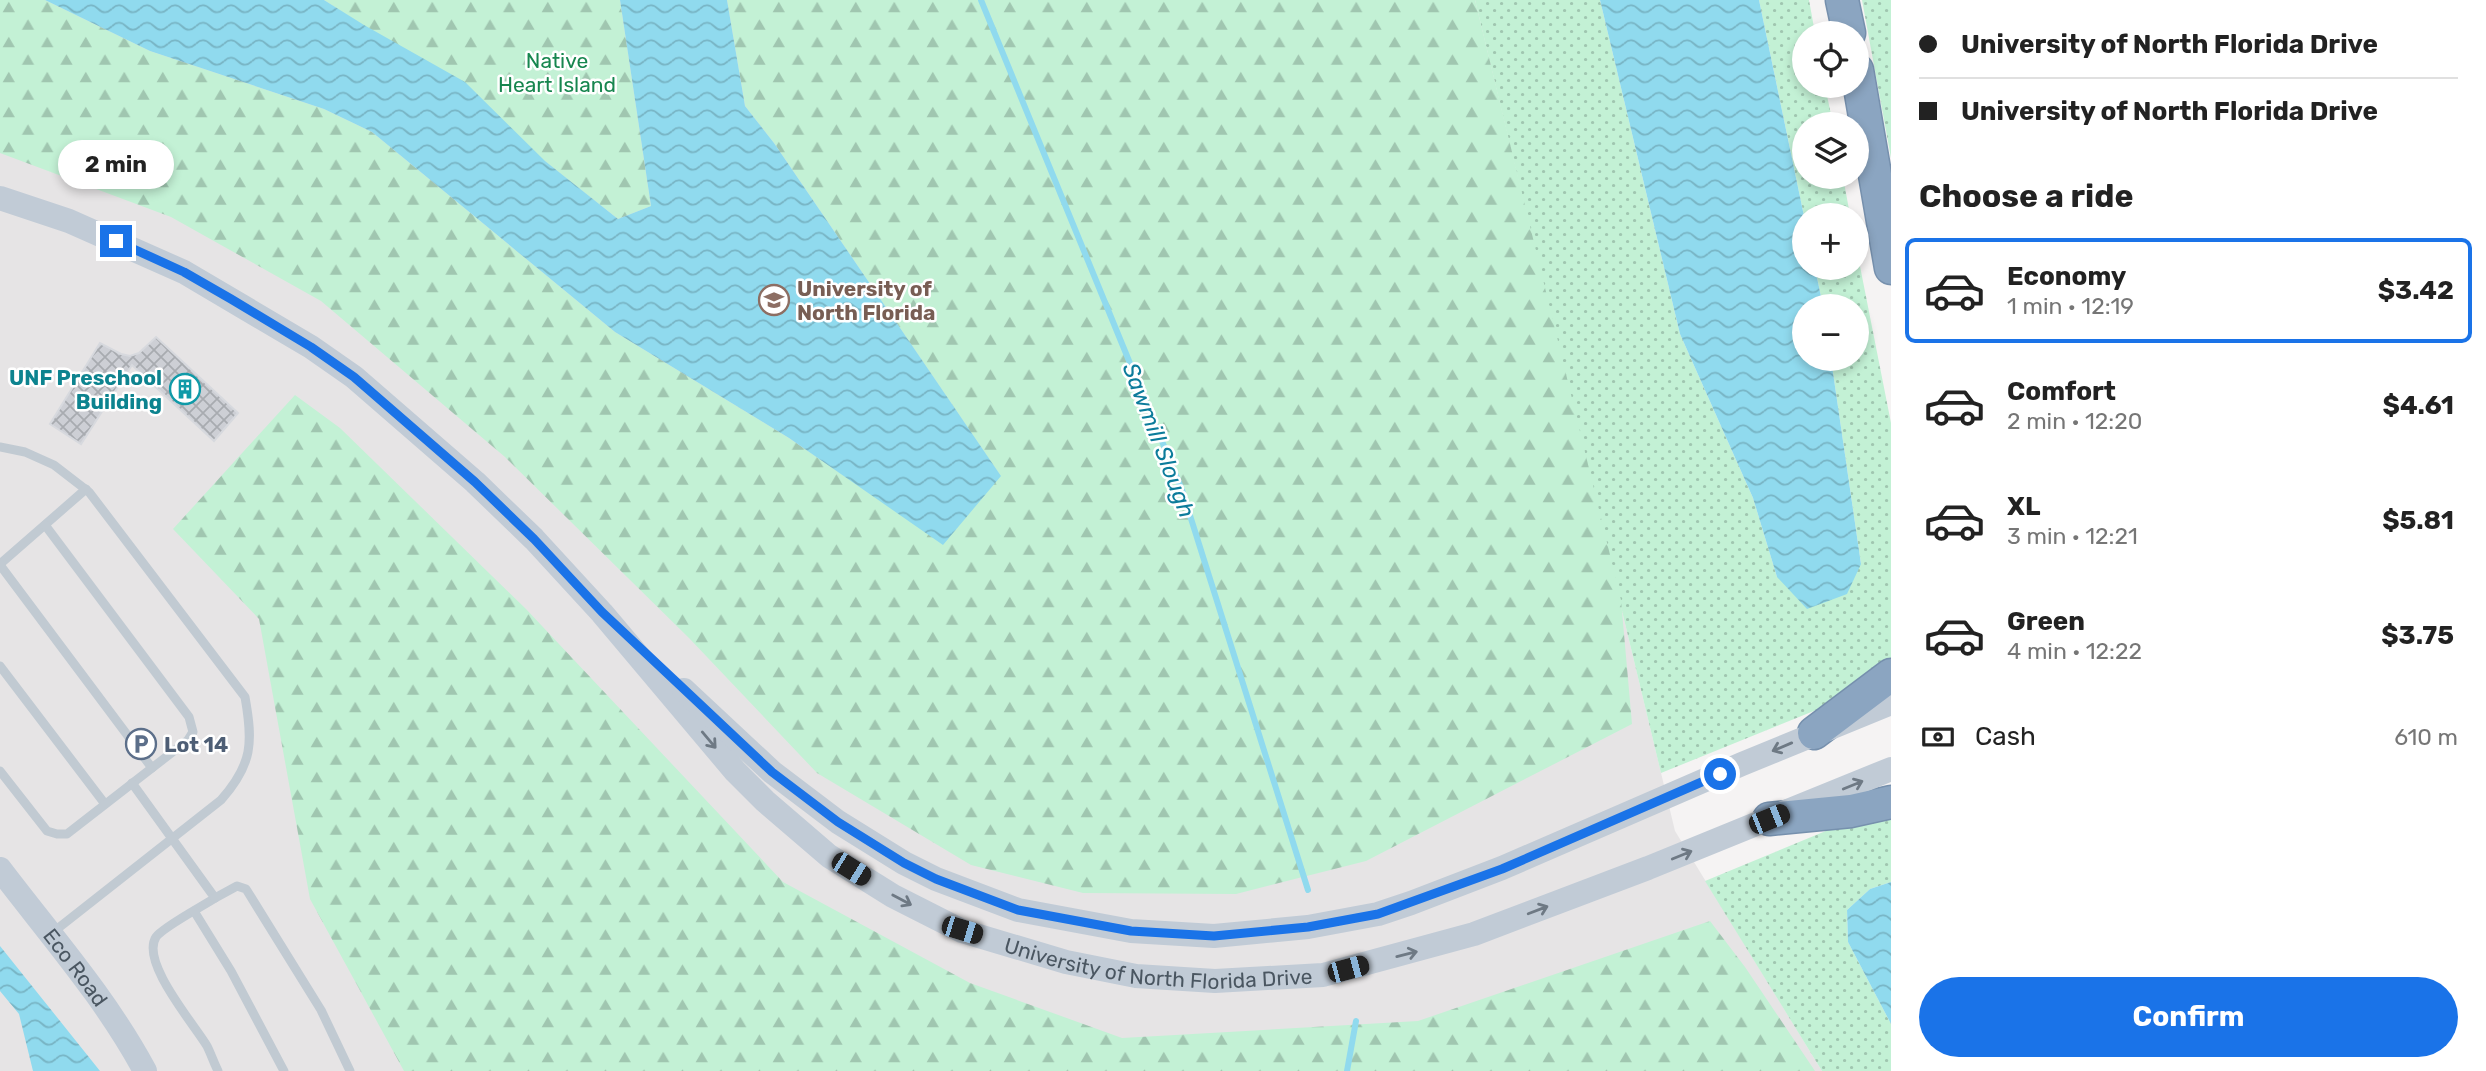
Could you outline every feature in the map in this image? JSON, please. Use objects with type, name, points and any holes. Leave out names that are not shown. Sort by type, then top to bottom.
[{"type":"highway","points":[[1842,0],[1846,21]]},
{"type":"highway","points":[[1862,98],[1891,268]]},
{"type":"highway","points":[[1814,733],[1891,675]]},
{"type":"highway","points":[[1769,819],[1851,811],[1891,802]]},
{"type":"street","name":"University of North Florida Drive","points":[[0,198],[69,221],[184,272],[311,347],[354,377],[475,482],[534,539],[602,612],[735,771],[765,801],[829,856],[893,896],[962,930],[1066,962],[1136,976],[1215,981],[1323,975],[1474,934],[1648,868],[1891,769]]},
{"type":"street","name":"University of North Florida Drive","points":[[602,612],[772,772],[838,822],[904,863],[936,879],[1018,910],[1131,931],[1214,936],[1308,927],[1378,914],[1502,869],[1814,733],[1891,703]]},
{"type":"street","name":"Eco Road","points":[[0,869],[90,985],[129,1041],[145,1071]]},
{"type":"lane","points":[[0,447],[25,452],[54,465],[86,489],[245,697],[251,732],[247,757],[239,780],[221,800],[50,934]]},
{"type":"lane","points":[[86,489],[0,564],[152,768]]},
{"type":"lane","points":[[0,771],[47,831],[67,834],[188,740],[193,732],[192,723],[44,525]]},
{"type":"lane","points":[[0,666],[105,804]]},
{"type":"lane","points":[[132,783],[215,898]]},
{"type":"lane","points":[[218,1071],[208,1048],[166,985],[156,964],[152,947],[157,935],[237,886],[246,888],[310,990],[349,1071]]},
{"type":"lane","points":[[194,911],[237,983],[284,1071]]},
{"type":"shaded area","name":"University of North Florida","points":[[0,0],[1475,0],[1675,831],[1822,1071],[0,1071]]},
{"type":"green space","points":[[0,0],[45,0],[150,51],[324,109],[372,132],[615,332],[789,438],[943,544],[1000,475],[774,143],[745,106],[727,0],[1475,0],[1621,600],[1632,724],[1366,861],[1236,894],[1083,893],[971,865],[817,773],[689,638],[505,457],[321,301],[171,217],[0,153]]},
{"type":"green space","name":"Native Heart Island","points":[[324,0],[620,0],[651,206],[618,219],[437,78]]},
{"type":"green space","points":[[1475,0],[1600,0],[1680,334],[1753,498],[1777,577],[1861,564],[1833,371],[1869,371],[1869,312],[1891,423],[1891,666],[1846,698],[1661,773]]},
{"type":"green space","points":[[1759,0],[1809,0],[1813,21],[1792,21],[1792,98],[1828,98],[1830,112],[1792,112],[1792,158]]},
{"type":"green space","points":[[1862,0],[1891,0],[1891,158],[1869,38],[1869,21],[1866,21]]},
{"type":"green space","points":[[1798,189],[1845,189],[1848,203],[1801,203]]},
{"type":"green space","points":[[1818,280],[1863,280],[1866,294],[1820,294]]},
{"type":"green space","points":[[295,395],[340,428],[526,609],[783,882],[970,983],[1122,1038],[1418,1021],[1710,921],[1745,967],[1815,1071],[404,1071],[310,899],[259,619],[173,529]]},
{"type":"green space","points":[[1891,809],[1891,882],[1870,889],[1847,910],[1848,942],[1891,1024],[1891,1071],[1822,1071],[1705,881],[1862,816]]},
{"type":"water","points":[[45,0],[324,0],[465,82],[545,161],[618,219],[651,206],[620,0],[727,0],[745,106],[774,143],[1001,476],[943,545],[789,438],[615,332],[372,132],[324,109],[150,51]]},
{"type":"water","points":[[1600,0],[1759,0],[1792,158],[1792,189],[1798,189],[1801,203],[1792,203],[1792,280],[1818,280],[1820,294],[1792,294],[1792,371],[1833,371],[1861,564],[1847,594],[1807,609],[1777,577],[1753,498],[1680,334]]},
{"type":"water","points":[[1891,882],[1891,1024],[1848,942],[1847,910],[1870,889]]},
{"type":"water","points":[[0,946],[100,1071],[33,1071],[19,1014],[0,991]]},
{"type":"building","name":"UNF Preschool Building","points":[[156,337],[238,413],[214,441],[132,365],[81,444],[50,424],[100,343],[130,356],[139,353]]},
{"type":"waterway","name":"Sawmill Slough","points":[[981,0],[1182,490],[1308,890]]},
{"type":"waterway","points":[[1347,1071],[1356,1021]]},
{"type":"place","name":"University of North Florida","points":[[774,300]]},
{"type":"place","name":"UNF Preschool Building","points":[[185,389]]},
{"type":"place","name":"Lot 14","points":[[141,744]]},
{"type":"route","points":[[116,241],[184,272],[311,347],[354,377],[475,482],[534,539],[602,612],[772,772],[838,822],[904,863],[936,879],[1018,910],[1131,931],[1214,936],[1308,927],[1378,914],[1502,869],[1720,774]]}]
